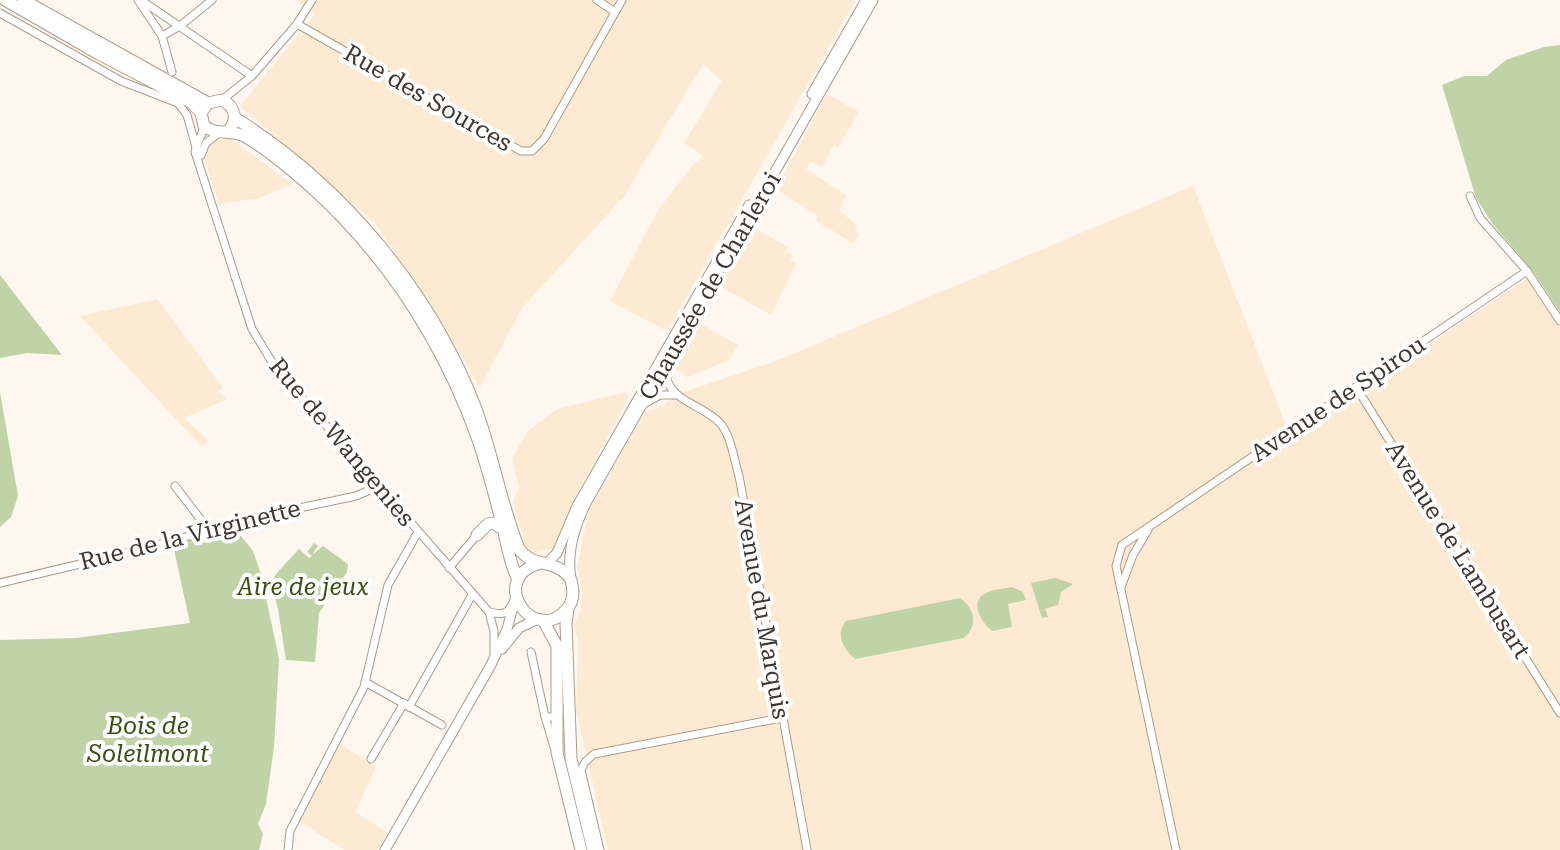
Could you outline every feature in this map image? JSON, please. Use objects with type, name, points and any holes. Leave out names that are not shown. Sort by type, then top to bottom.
[{"type":"highway","points":[[5,0],[99,54],[204,108],[222,100],[234,114],[334,193],[387,256],[423,306],[450,352],[474,405],[519,549],[526,558],[559,566],[571,580],[573,595],[566,624],[571,759],[593,850]]},
{"type":"highway","points":[[23,0],[204,108]]},
{"type":"highway","points":[[204,108],[204,126],[243,135],[293,171],[363,239],[417,310],[442,356],[482,450],[518,580],[516,596],[521,608],[540,620],[557,646],[550,717],[581,850]]},
{"type":"highway","points":[[224,132],[234,114]]},
{"type":"highway","points":[[477,535],[488,524],[493,523],[503,529]]},
{"type":"highway","points":[[518,580],[527,568],[544,563]]},
{"type":"highway","points":[[540,620],[557,617],[568,608]]},
{"type":"main road","name":"Chaussée de Charleroi","points":[[718,266],[866,0]]},
{"type":"main road","name":"Chaussée de Charleroi","points":[[544,563],[557,553],[571,517],[873,0]]},
{"type":"main road","name":"Chaussée de Charleroi","points":[[571,580],[571,551],[578,521],[666,364],[688,318]]},
{"type":"main road","points":[[491,665],[507,629],[516,596]]},
{"type":"main road","points":[[385,850],[491,665],[519,628],[540,620]]},
{"type":"street","points":[[139,0],[252,76]]},
{"type":"street","points":[[139,0],[162,36],[172,72]]},
{"type":"street","points":[[162,36],[180,26],[212,0]]},
{"type":"street","points":[[222,100],[252,76],[297,24],[312,0]]},
{"type":"street","points":[[597,0],[615,12]]},
{"type":"street","name":"Rue des Sources","points":[[297,24],[521,151],[532,151],[544,139],[622,0]]},
{"type":"street","name":"Rue de Wangenies","points":[[0,13],[121,81],[178,103],[187,115],[252,329],[275,367],[489,612]]},
{"type":"street","points":[[234,114],[241,86]]},
{"type":"street","points":[[199,154],[204,126]]},
{"type":"street","points":[[199,154],[208,142],[224,132]]},
{"type":"street","points":[[1470,196],[1480,218],[1527,271],[1560,321]]},
{"type":"street","name":"Avenue de Spirou","points":[[1176,850],[1116,566],[1122,545],[1527,271]]},
{"type":"street","points":[[666,364],[667,384],[675,395]]},
{"type":"street","name":"Avenue de Lambusart","points":[[1356,387],[1560,713]]},
{"type":"street","points":[[641,407],[660,395],[675,395]]},
{"type":"street","name":"Avenue du Marquis","points":[[675,395],[708,415],[725,430],[739,476],[807,850]]},
{"type":"street","points":[[175,486],[208,529]]},
{"type":"street","name":"Rue de la Virginette","points":[[0,583],[143,549],[208,529],[356,496],[379,486]]},
{"type":"street","name":"Avenue de Spirou","points":[[1121,589],[1133,555],[1150,527]]},
{"type":"street","points":[[288,850],[290,831],[365,682],[388,585],[418,532]]},
{"type":"street","points":[[449,568],[477,535]]},
{"type":"street","points":[[371,759],[472,595]]},
{"type":"street","points":[[494,654],[494,631],[489,612],[502,615],[508,612],[516,596]]},
{"type":"street","points":[[531,652],[550,717]]},
{"type":"street","points":[[365,682],[442,725]]},
{"type":"street","points":[[600,850],[581,770],[594,754],[781,718]]},
{"type":"shaded area","points":[[297,0],[855,1],[667,331],[610,301],[658,210],[703,156],[684,143],[722,81],[703,64],[624,196],[522,308],[480,387],[428,300],[374,222],[240,106],[315,14]]},
{"type":"shaded area","points":[[827,94],[859,112],[838,147],[834,144],[822,167],[811,161],[806,169],[846,195],[839,210],[857,226],[855,230],[859,234],[853,243],[816,221],[818,216],[776,189]]},
{"type":"shaded area","points":[[227,137],[292,184],[259,198],[219,204],[204,157],[211,142]]},
{"type":"shaded area","points":[[1193,186],[1291,438],[1529,277],[1560,328],[1560,850],[608,850],[576,710],[578,642],[574,624],[581,610],[583,593],[577,568],[588,513],[645,412],[663,406],[675,395],[776,361]]},
{"type":"shaded area","points":[[754,228],[788,247],[784,256],[788,252],[793,255],[790,260],[796,263],[771,315],[720,286]]},
{"type":"shaded area","points":[[157,299],[223,388],[218,391],[227,399],[184,418],[208,441],[201,446],[80,316]]},
{"type":"shaded area","points":[[699,323],[738,345],[729,360],[687,377],[673,367]]},
{"type":"shaded area","points":[[626,392],[628,399],[576,495],[554,549],[528,554],[513,501],[519,489],[512,458],[528,431],[557,409]]},
{"type":"shaded area","points":[[337,742],[376,767],[355,812],[387,832],[377,850],[345,850],[297,820]]},
{"type":"green space","points":[[1560,45],[1560,312],[1535,274],[1492,223],[1476,198],[1442,85],[1464,76],[1487,76],[1506,60]]},
{"type":"green space","points":[[0,275],[62,355],[27,353],[0,358]]},
{"type":"green space","points":[[0,392],[18,496],[11,517],[0,527]]},
{"type":"green space","name":"Bois de Soleilmont","points":[[233,526],[253,551],[261,574],[279,659],[274,747],[266,804],[258,824],[263,834],[259,850],[0,850],[0,640],[76,638],[190,623],[173,545]]},
{"type":"green space","name":"Aire de jeux","points":[[314,543],[318,546],[312,555],[323,546],[348,564],[347,572],[319,613],[315,662],[286,660],[271,584],[299,549],[309,558],[312,556],[307,552]]},
{"type":"green space","points":[[1055,578],[1073,584],[1061,592],[1058,605],[1045,609],[1048,617],[1042,618],[1031,583]]},
{"type":"green space","points":[[1012,587],[1023,592],[1026,600],[1008,604],[1012,627],[992,631],[978,612],[978,602],[989,592]]},
{"type":"green space","points":[[960,598],[973,617],[972,628],[964,638],[855,659],[842,641],[841,631],[846,621]]}]
